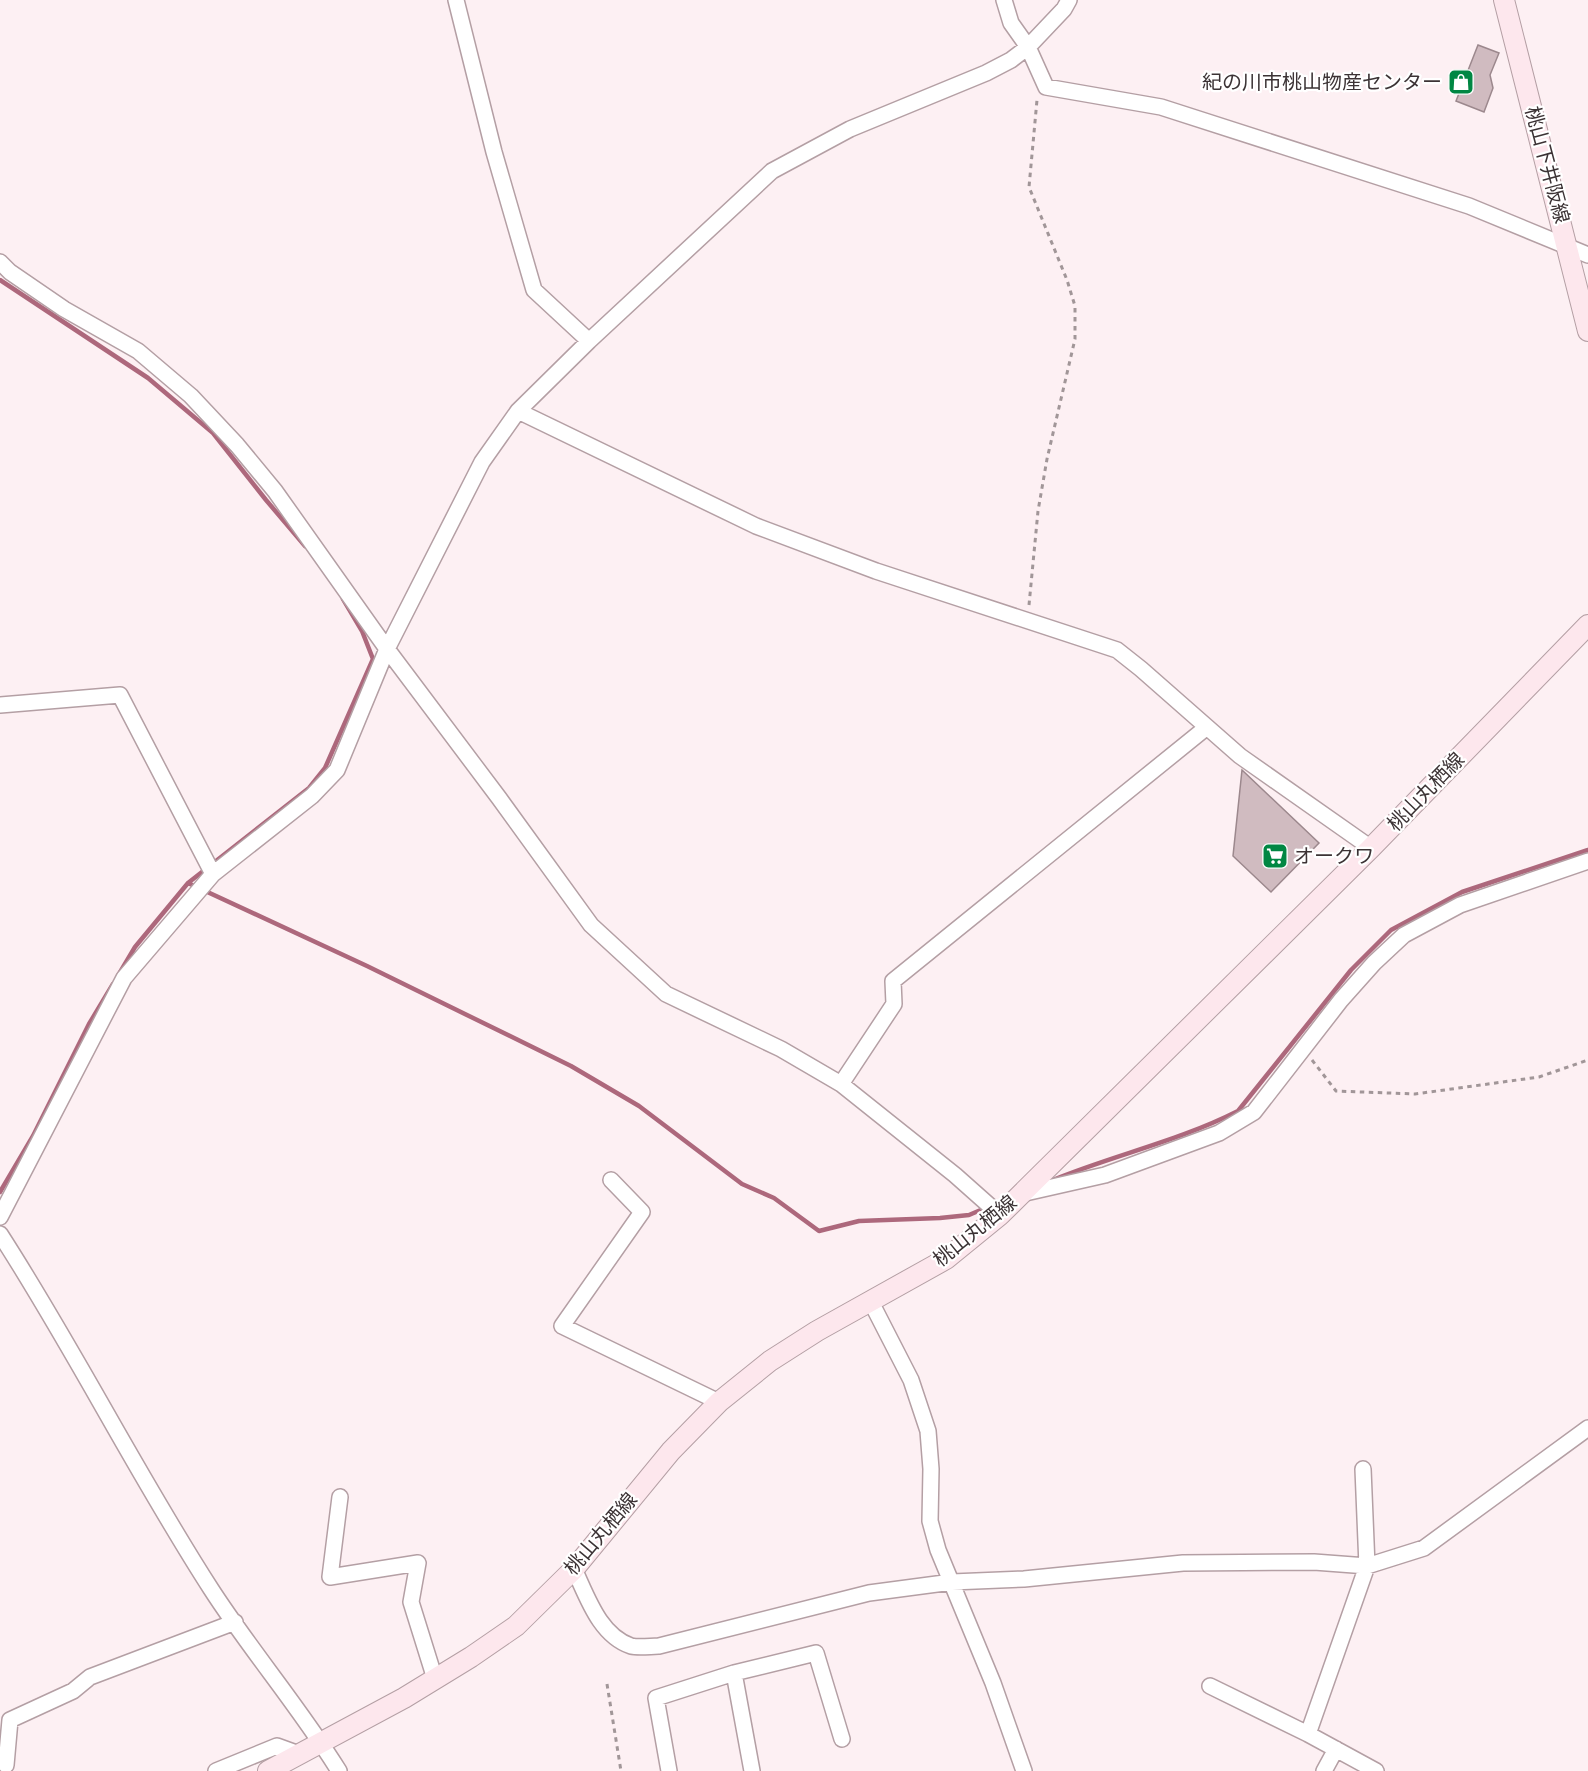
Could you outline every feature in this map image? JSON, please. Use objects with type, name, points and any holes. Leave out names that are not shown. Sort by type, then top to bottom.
[{"type":"main road","name":"桃山下井阪線","points":[[1504,0],[1588,331]]},
{"type":"main road","name":"桃山丸栖線","points":[[268,1771],[404,1698],[516,1626],[574,1569],[671,1451],[719,1402],[770,1361],[816,1331],[946,1259],[1000,1215],[1371,848],[1588,625]]},
{"type":"street","points":[[456,0],[494,152],[534,290],[589,341]]},
{"type":"street","points":[[1004,0],[1011,23],[1028,47],[1046,87],[1161,107],[1469,206],[1588,255]]},
{"type":"street","points":[[0,1217],[124,978],[213,874],[312,796],[337,770],[387,649],[482,462],[518,411],[589,341],[772,171],[850,129],[986,73],[1011,60],[1028,47],[1064,9],[1069,0]]},
{"type":"street","points":[[0,262],[10,272],[64,309],[138,351],[191,396],[237,445],[275,491],[387,649],[591,925],[666,994],[781,1049],[841,1084],[955,1175],[1000,1215]]},
{"type":"street","points":[[518,411],[756,526],[876,571],[1117,650],[1240,756],[1371,848]]},
{"type":"street","points":[[0,705],[120,695],[213,874]]},
{"type":"street","points":[[841,1084],[894,1004],[893,981],[1207,727]]},
{"type":"street","points":[[1021,1194],[1105,1175],[1220,1132],[1254,1112],[1341,1000],[1374,963],[1404,935],[1460,905],[1588,861]]},
{"type":"street","points":[[610,1180],[642,1212],[562,1326],[719,1402]]},
{"type":"street","points":[[0,1234],[36,1289],[159,1504],[212,1590],[339,1771]]},
{"type":"street","points":[[871,1302],[911,1380],[928,1431],[931,1469],[930,1521],[938,1550],[993,1683],[1024,1771]]},
{"type":"street","points":[[574,1569],[608,1632],[632,1646],[659,1646],[869,1593],[952,1582],[1024,1579],[1183,1563],[1314,1562],[1367,1566],[1424,1548],[1588,1428]]},
{"type":"street","points":[[1308,1734],[1367,1566],[1363,1469]]},
{"type":"street","points":[[340,1497],[330,1577],[418,1563],[411,1602],[435,1679]]},
{"type":"street","points":[[7,1766],[10,1720],[73,1691],[90,1677],[235,1622]]},
{"type":"street","points":[[669,1771],[656,1698],[734,1673],[816,1653],[842,1739]]},
{"type":"street","points":[[734,1673],[752,1771]]},
{"type":"street","points":[[1210,1686],[1308,1734],[1376,1771]]},
{"type":"street","points":[[216,1771],[277,1746],[299,1754]]},
{"type":"street","points":[[1324,1771],[1335,1749]]},
{"type":"path","points":[[1028,621],[1038,511],[1047,459],[1075,339],[1075,306],[1067,280],[1029,188],[1037,96],[1046,87]]},
{"type":"path","points":[[1304,1049],[1336,1091],[1415,1094],[1539,1077],[1588,1060]]},
{"type":"path","points":[[607,1684],[621,1771]]},
{"type":"building","points":[[1478,45],[1499,53],[1490,75],[1493,88],[1484,112],[1456,101]]},
{"type":"building","points":[[1242,770],[1319,843],[1271,892],[1233,856]]},
{"type":"waterway","points":[[0,280],[148,378],[213,433],[305,546]]},
{"type":"waterway","points":[[119,974],[135,947],[188,883],[309,788],[325,768],[373,659],[362,631],[343,599]]},
{"type":"waterway","points":[[1053,1180],[1193,1131],[1238,1111],[1351,970],[1391,930],[1462,892],[1588,850]]},
{"type":"waterway","points":[[188,883],[367,966],[571,1066],[639,1106],[742,1184],[774,1198],[819,1231],[859,1221],[969,1215],[1004,1200]]},
{"type":"waterway","points":[[0,1192],[33,1136],[89,1024],[113,984]]},
{"type":"place","name":"紀の川市桃山物産センター","points":[[1461,82]]},
{"type":"place","name":"オークワ","points":[[1275,856]]}]
